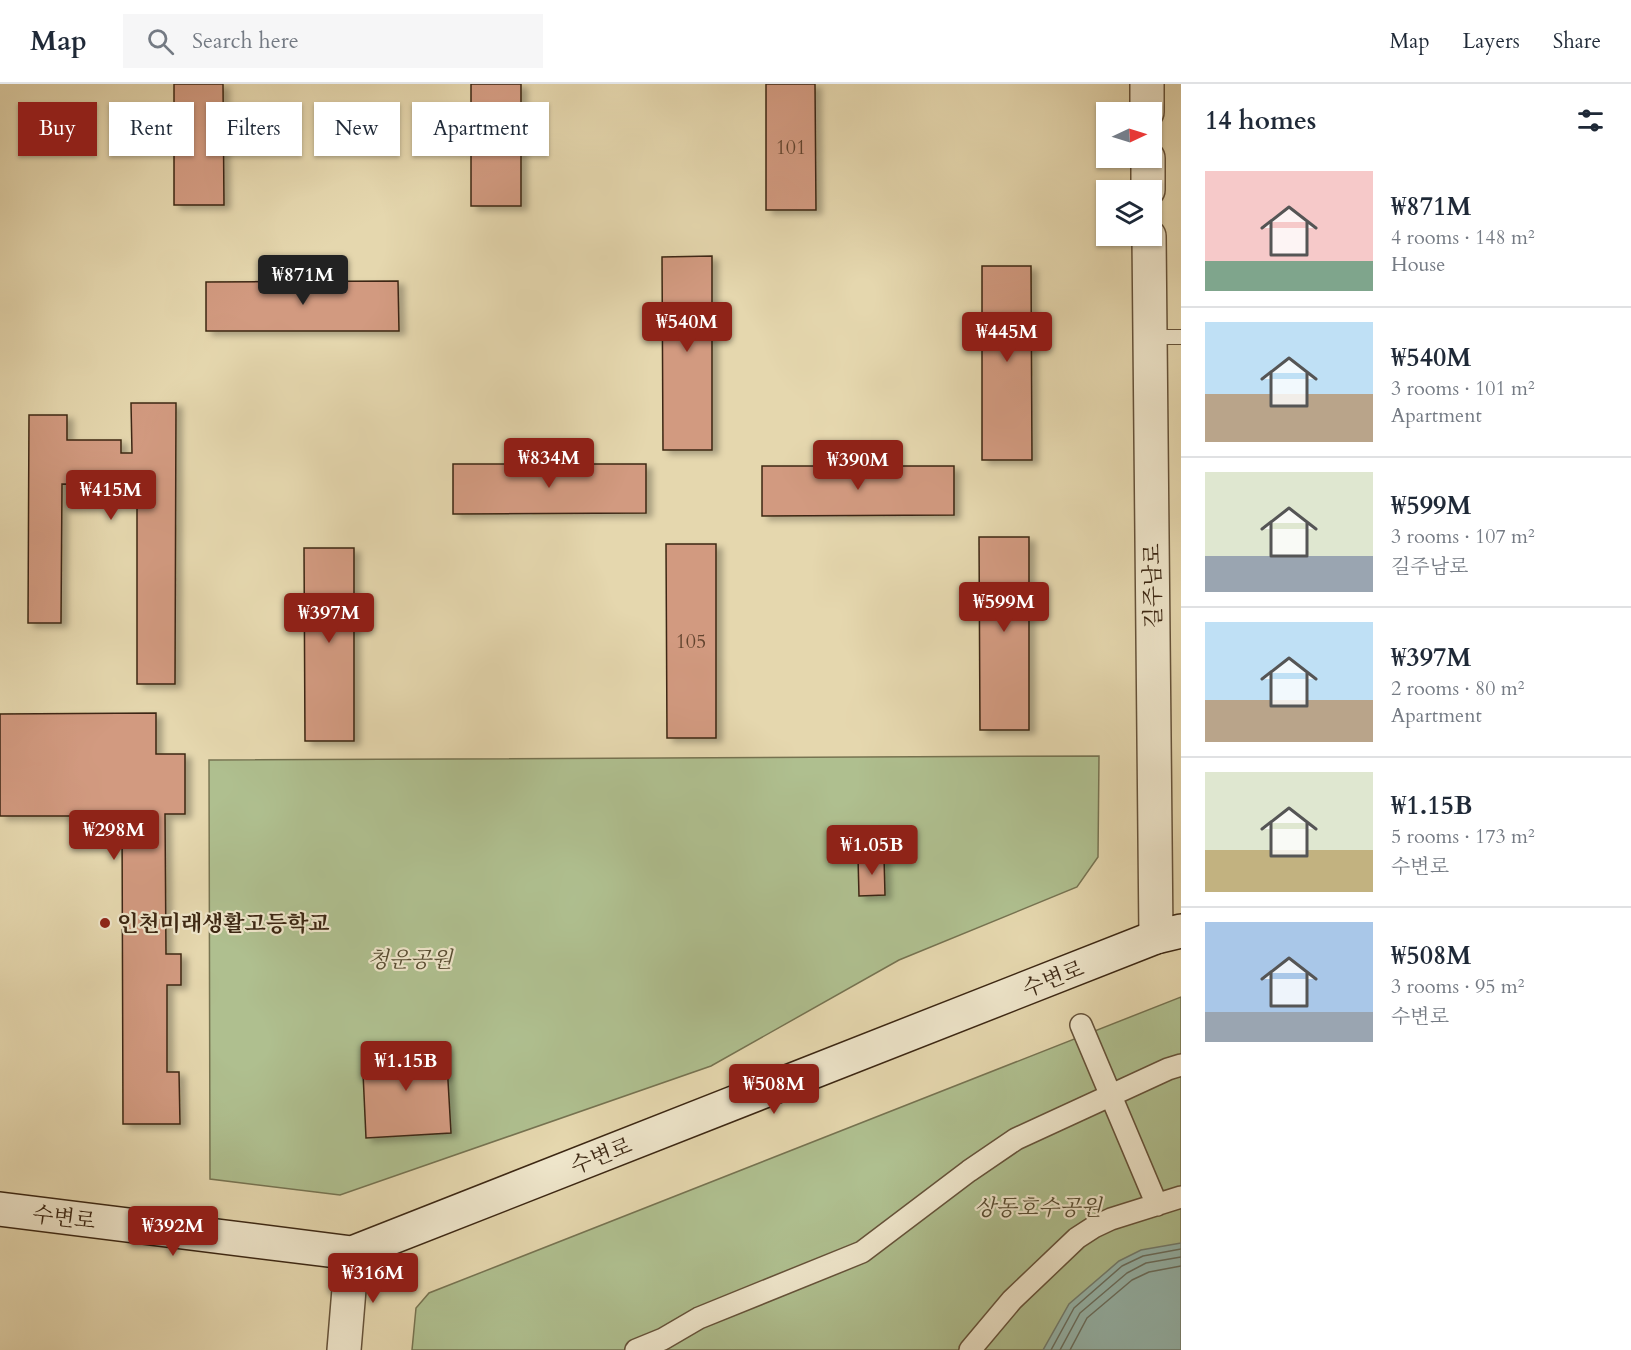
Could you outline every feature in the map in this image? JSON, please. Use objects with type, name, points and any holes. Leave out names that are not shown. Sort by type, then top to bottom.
[{"type":"main road","points":[[1147,84],[1147,102]]},
{"type":"main road","name":"길주남로","points":[[1151,246],[1165,337],[1168,934]]},
{"type":"main road","name":"수변로","points":[[0,1209],[352,1253],[1168,934]]},
{"type":"main road","points":[[344,1350],[352,1253]]},
{"type":"street","points":[[1081,1025],[1157,1206]]},
{"type":"street","points":[[636,1350],[663,1339],[699,1318],[862,1252],[969,1171],[1016,1139],[1181,1065]]},
{"type":"street","points":[[970,1350],[1012,1300],[1077,1238],[1111,1219],[1181,1197]]},
{"type":"green space","name":"청운공원","points":[[1099,756],[1098,857],[1077,887],[899,960],[711,1066],[340,1195],[210,1179],[209,760]]},
{"type":"green space","name":"상동호수공원","points":[[1181,997],[1181,1350],[412,1350],[416,1308],[429,1293]]},
{"type":"water","points":[[1181,1243],[1181,1350],[1043,1350],[1069,1304],[1119,1261],[1141,1250]]},
{"type":"building","points":[[174,84],[223,84],[223,102],[206,102],[206,156],[224,156],[224,205],[174,205],[174,156],[194,156],[194,102],[174,102]]},
{"type":"building","points":[[471,84],[521,84],[521,102],[471,102]]},
{"type":"building","points":[[766,84],[815,84],[816,210],[766,210]]},
{"type":"building","points":[[471,156],[521,156],[521,206],[471,206]]},
{"type":"building","points":[[712,256],[712,450],[663,450],[662,257]]},
{"type":"building","points":[[982,266],[1031,266],[1032,460],[982,460]]},
{"type":"building","points":[[398,281],[399,331],[206,331],[206,282]]},
{"type":"building","points":[[131,403],[176,403],[175,684],[137,684],[137,485],[62,484],[61,623],[28,623],[29,415],[67,415],[67,440],[121,440],[121,453],[132,453]]},
{"type":"building","points":[[453,464],[646,464],[646,513],[453,514]]},
{"type":"building","points":[[762,466],[954,466],[954,515],[762,516]]},
{"type":"building","points":[[979,537],[1029,537],[1029,730],[980,730]]},
{"type":"building","points":[[666,544],[716,544],[716,738],[667,738]]},
{"type":"building","points":[[304,548],[354,548],[354,741],[305,741]]},
{"type":"building","points":[[156,713],[156,754],[185,754],[185,814],[165,814],[166,954],[181,954],[181,985],[167,985],[167,1072],[179,1072],[180,1124],[123,1124],[122,816],[0,816],[0,714]]},
{"type":"building","points":[[884,857],[885,895],[859,896],[858,858]]},
{"type":"building","points":[[446,1046],[451,1133],[366,1138],[362,1051]]},
{"type":"place","name":"인천미래생활고등학교","points":[[105,923]]}]
